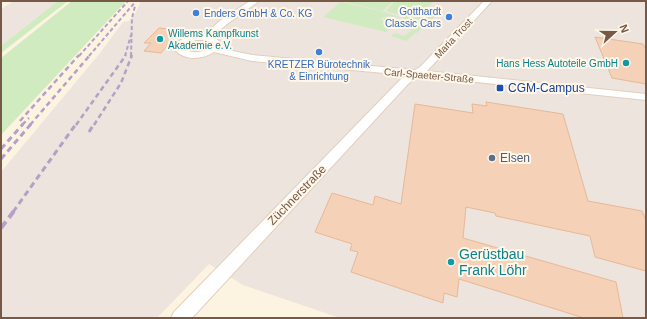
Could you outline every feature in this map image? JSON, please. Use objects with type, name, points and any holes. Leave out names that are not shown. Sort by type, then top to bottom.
[{"type":"street","points":[[212,49],[215,46],[215,42],[207,37],[224,22],[255,1]]},
{"type":"street","name":"Maria Trost","points":[[417,74],[424,69],[488,1]]},
{"type":"street","name":"Carl-Spaeter-Straße","points":[[207,37],[190,39],[180,45],[179,49],[190,55],[205,53],[212,49],[252,58],[646,97]]},
{"type":"street","name":"Züchnerstraße","points":[[180,318],[405,81],[417,74]]},
{"type":"shaded area","points":[[14,1],[58,1],[1,46],[1,9]]},
{"type":"shaded area","points":[[141,1],[646,1],[646,318],[340,318],[243,285],[209,264],[157,318],[1,318],[1,172],[100,53],[123,22],[129,21],[136,12]]},
{"type":"green space","points":[[58,1],[68,1],[1,53],[1,46]]},
{"type":"green space","points":[[72,1],[126,1],[1,135],[1,58]]},
{"type":"green space","points":[[342,1],[393,1],[382,11]]},
{"type":"green space","points":[[395,1],[434,1],[428,7],[441,11],[406,41],[391,36],[395,33],[405,36],[411,31],[408,28],[399,25],[404,20],[403,16],[386,11]]},
{"type":"green space","points":[[341,2],[384,12],[402,18],[389,16],[381,18],[386,25],[393,21],[388,19],[384,20],[384,18],[400,20],[386,32],[323,17]]},
{"type":"green space","points":[[193,40],[207,40],[211,43],[209,48],[199,51],[191,52],[184,49],[185,44]]},
{"type":"building","name":"Willems Kampfkunst Akademie e.V.","points":[[159,28],[181,30],[161,53],[144,51],[151,43],[144,43]]},
{"type":"building","name":"Hans Hess Autoteile GmbH","points":[[595,37],[643,44],[646,49],[646,84],[612,78]]},
{"type":"building","points":[[486,102],[563,114],[588,201],[642,211],[646,220],[646,271],[595,257],[590,236],[496,216],[495,213],[466,207],[463,238],[616,282],[623,318],[584,318],[459,279],[457,297],[444,293],[443,303],[351,272],[358,252],[350,250],[352,244],[315,232],[332,193],[373,205],[375,196],[401,204],[415,104],[473,113],[472,104],[487,106]]},
{"type":"railway","points":[[79,56],[128,1]]},
{"type":"railway","points":[[89,56],[136,1]]},
{"type":"railway","points":[[131,56],[132,18],[135,6]]},
{"type":"railway","points":[[125,56],[131,35]]},
{"type":"railway","points":[[20,121],[79,55]]},
{"type":"railway","points":[[30,125],[90,55]]},
{"type":"railway","points":[[76,125],[126,55]]},
{"type":"railway","points":[[94,125],[121,83],[132,55]]},
{"type":"railway","points":[[23,124],[29,118]]},
{"type":"railway","points":[[1,149],[23,124]]},
{"type":"railway","points":[[1,159],[31,124]]},
{"type":"railway","points":[[13,212],[76,124]]},
{"type":"railway","points":[[89,132],[94,124]]},
{"type":"railway","points":[[1,228],[14,211]]},
{"type":"place","name":"Enders GmbH & Co. KG","points":[[196,13]]},
{"type":"place","name":"Gotthardt Classic Cars","points":[[449,17]]},
{"type":"place","name":"Willems Kampfkunst Akademie e.V.","points":[[160,39]]},
{"type":"place","name":"KRETZER Bürotechnik & Einrichtung","points":[[319,52]]},
{"type":"place","name":"Hans Hess Autoteile GmbH","points":[[626,63]]},
{"type":"place","name":"CGM-Campus","points":[[500,88]]},
{"type":"place","name":"Elsen","points":[[492,158]]},
{"type":"place","name":"Gerüstbau Frank Löhr","points":[[451,262]]}]
